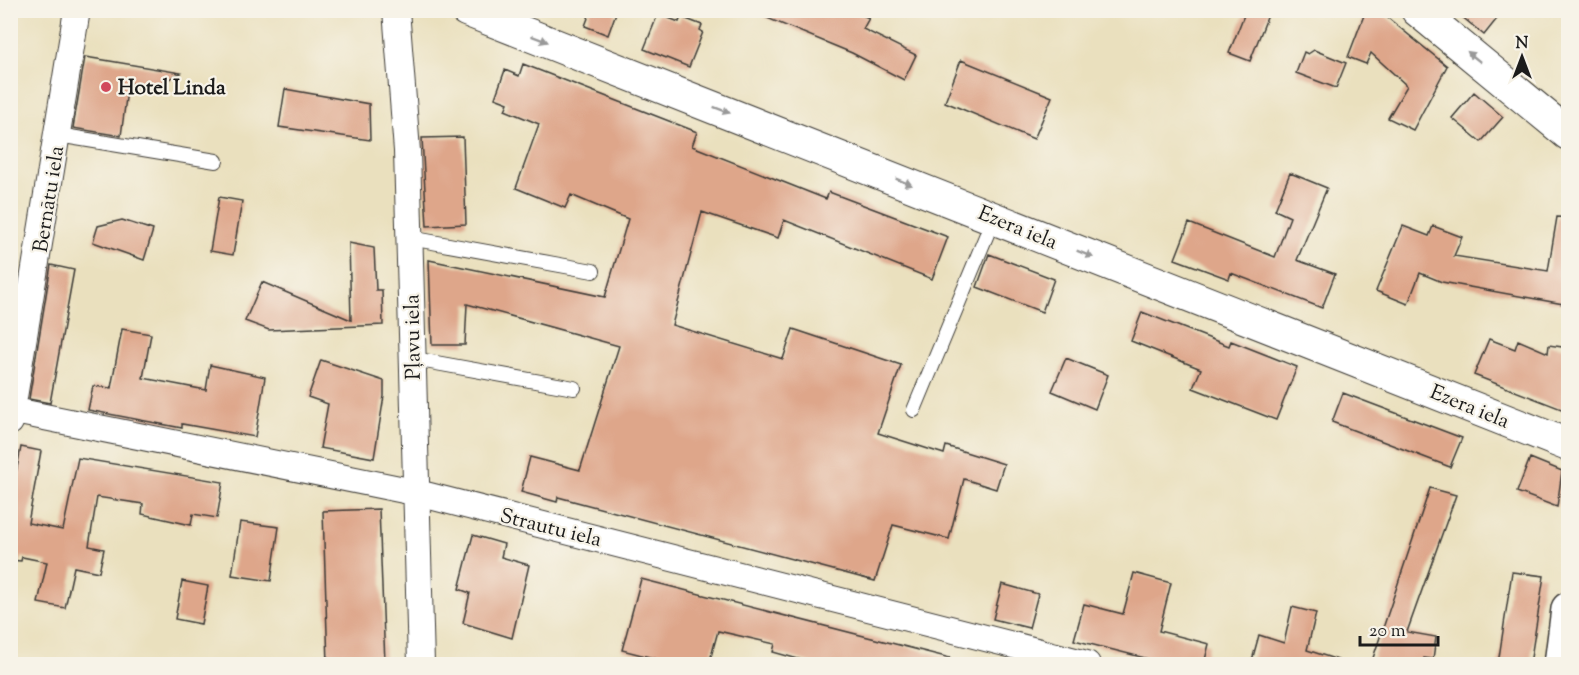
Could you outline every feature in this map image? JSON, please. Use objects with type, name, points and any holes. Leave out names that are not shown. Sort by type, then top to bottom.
[{"type":"highway","points":[[1561,664],[1569,609]]},
{"type":"street","name":"Bernātu iela","points":[[11,414],[77,10]]},
{"type":"street","name":"Pļavu iela","points":[[396,10],[407,151],[414,358],[414,492],[421,664]]},
{"type":"street","name":"Ezera iela","points":[[466,10],[1569,445]]},
{"type":"street","points":[[1418,10],[1569,134]]},
{"type":"street","name":"Strautu iela","points":[[11,414],[414,492],[1087,664]]},
{"type":"lane","points":[[58,135],[216,161]]},
{"type":"lane","points":[[914,410],[994,217]]},
{"type":"lane","points":[[410,238],[593,271]]},
{"type":"lane","points":[[414,358],[574,388]]},
{"type":"building","points":[[591,10],[617,10],[608,35],[585,26]]},
{"type":"building","points":[[850,10],[869,18],[863,29],[916,55],[904,80],[852,53],[750,11]]},
{"type":"building","points":[[1246,10],[1270,10],[1250,61],[1229,53]]},
{"type":"building","points":[[1366,10],[1378,10],[1447,66],[1413,130],[1388,118],[1407,86],[1371,53],[1366,64],[1348,57]]},
{"type":"building","points":[[1454,10],[1504,10],[1484,35]]},
{"type":"building","points":[[658,14],[679,22],[681,17],[702,25],[700,30],[703,32],[689,67],[644,49]]},
{"type":"building","points":[[1314,50],[1346,63],[1336,88],[1296,73],[1304,52],[1308,54]]},
{"type":"building","points":[[85,57],[181,73],[151,88],[128,83],[121,136],[73,128]]},
{"type":"building","points":[[961,60],[1052,97],[1034,139],[945,102]]},
{"type":"building","points":[[523,64],[697,132],[692,146],[826,199],[829,192],[948,237],[932,279],[784,220],[778,238],[702,212],[672,325],[783,359],[793,329],[901,365],[878,433],[944,454],[946,446],[1004,464],[996,489],[964,479],[949,539],[893,525],[875,581],[558,497],[557,502],[521,492],[530,457],[580,470],[619,346],[467,304],[465,345],[432,345],[429,260],[605,297],[628,219],[571,195],[565,208],[516,188],[539,124],[505,110],[508,103],[495,98],[505,70],[519,76]]},
{"type":"building","points":[[285,89],[369,104],[370,140],[279,127]]},
{"type":"building","points":[[1474,92],[1503,117],[1481,142],[1452,118]]},
{"type":"building","points":[[463,137],[466,224],[427,226],[422,138]]},
{"type":"building","points":[[1290,173],[1327,188],[1297,260],[1335,274],[1322,308],[1231,273],[1229,279],[1175,259],[1189,223],[1275,257],[1290,217],[1275,210]]},
{"type":"building","points":[[219,197],[242,201],[233,255],[210,251]]},
{"type":"building","points":[[1557,217],[1569,218],[1569,305],[1442,282],[1420,273],[1408,304],[1376,291],[1403,226],[1429,236],[1433,226],[1462,237],[1454,256],[1548,271]]},
{"type":"building","points":[[122,220],[153,230],[144,260],[93,242],[98,226]]},
{"type":"building","points":[[349,243],[374,248],[376,290],[382,290],[383,325],[269,330],[245,321],[262,282],[351,320]]},
{"type":"building","points":[[989,254],[1054,279],[1042,312],[977,287]]},
{"type":"building","points":[[51,265],[74,270],[50,403],[29,399]]},
{"type":"building","points":[[1142,312],[1229,346],[1231,341],[1297,367],[1276,420],[1193,388],[1201,369],[1131,341]]},
{"type":"building","points":[[122,329],[151,334],[143,378],[206,390],[210,365],[265,377],[255,437],[182,424],[182,428],[88,410],[93,386],[111,388]]},
{"type":"building","points":[[1489,339],[1515,349],[1518,340],[1548,353],[1549,345],[1569,348],[1569,412],[1474,375]]},
{"type":"building","points":[[1066,358],[1108,375],[1095,409],[1052,391]]},
{"type":"building","points":[[321,360],[384,381],[384,396],[374,458],[320,448],[328,404],[308,397]]},
{"type":"building","points":[[1343,393],[1462,438],[1450,467],[1332,422]]},
{"type":"building","points":[[21,447],[41,451],[28,523],[63,530],[78,458],[223,482],[217,518],[193,514],[191,525],[142,514],[143,504],[97,497],[89,546],[104,549],[99,572],[74,567],[65,608],[38,603],[47,562],[22,557],[21,561],[10,560],[10,504]]},
{"type":"building","points":[[1530,458],[1562,471],[1557,507],[1517,492]]},
{"type":"building","points":[[1430,488],[1456,495],[1407,632],[1436,637],[1433,659],[1424,658],[1424,664],[1371,664]]},
{"type":"building","points":[[379,509],[385,664],[328,664],[323,511]]},
{"type":"building","points":[[240,522],[279,527],[271,581],[232,575]]},
{"type":"building","points":[[473,535],[504,544],[501,557],[529,565],[512,638],[463,623],[470,593],[459,589]]},
{"type":"building","points":[[1512,572],[1544,576],[1530,664],[1498,664]]},
{"type":"building","points":[[1134,573],[1171,583],[1159,631],[1209,644],[1204,664],[1152,664],[1153,660],[1074,640],[1084,604],[1123,614]]},
{"type":"building","points":[[641,579],[950,658],[949,664],[816,664],[773,652],[775,644],[718,631],[709,664],[677,664],[622,650]]},
{"type":"building","points":[[182,581],[208,586],[201,624],[175,619]]},
{"type":"building","points":[[1002,584],[1038,594],[1029,628],[993,619]]},
{"type":"building","points":[[1292,607],[1316,613],[1307,650],[1338,660],[1338,664],[1251,664],[1259,635],[1284,643]]},
{"type":"place","name":"Hotel Linda","points":[[106,87]]}]
